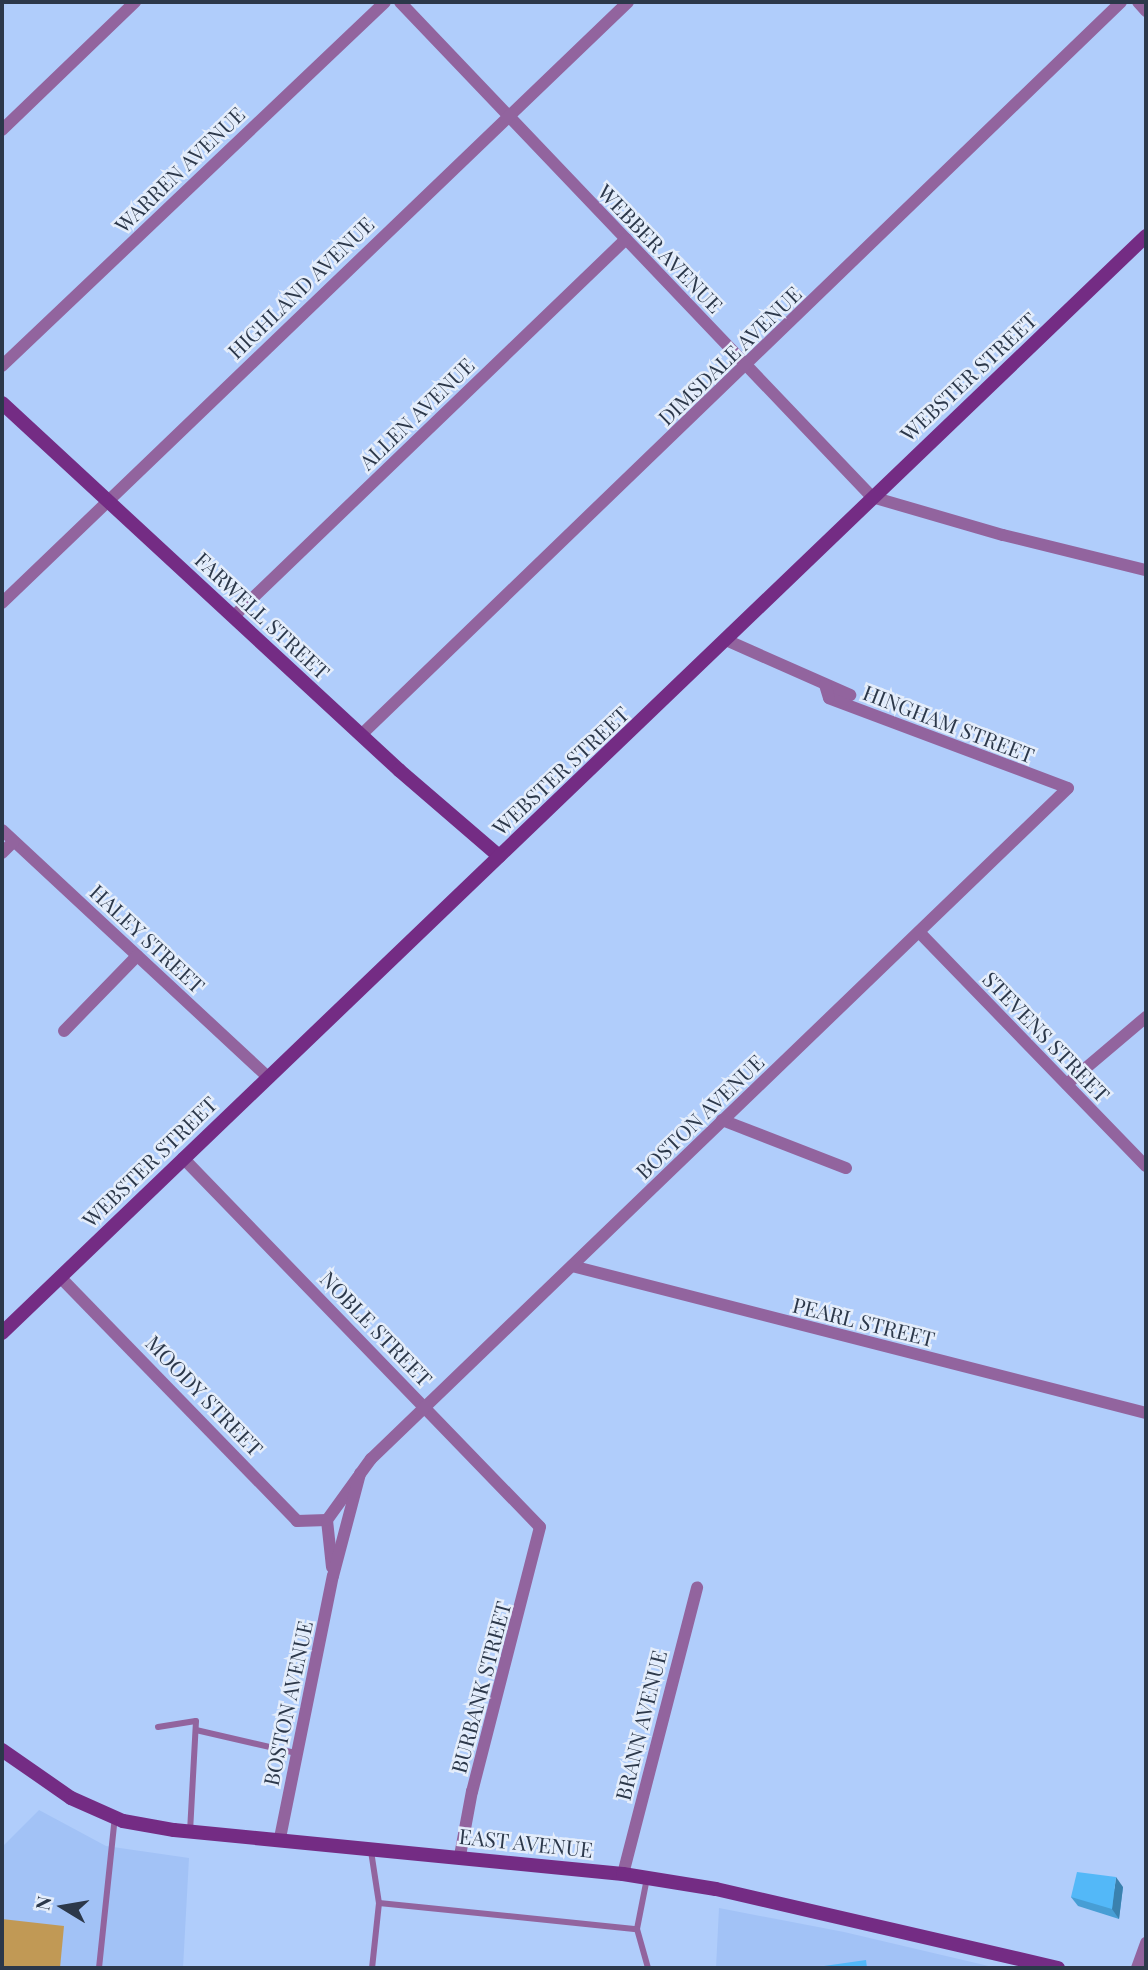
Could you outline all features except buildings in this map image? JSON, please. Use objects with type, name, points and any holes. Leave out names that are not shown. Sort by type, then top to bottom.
[{"type":"main road","name":"WEBSTER STREET","points":[[2,1333],[267,1076],[726,640],[872,496],[1144,242]]},
{"type":"main road","name":"FARWELL STREET","points":[[2,402],[361,735],[499,856]]},
{"type":"main road","name":"EAST AVENUE","points":[[2,1749],[48,1784],[115,1817],[190,1831],[460,1856],[648,1878],[918,1933],[1058,1968]]},
{"type":"street","points":[[2,130],[135,2]]},
{"type":"street","name":"WARREN AVENUE","points":[[2,366],[385,2]]},
{"type":"street","name":"WEBBER AVENUE","points":[[400,2],[872,496],[1003,535],[1146,570]]},
{"type":"street","name":"HIGHLAND AVENUE","points":[[2,603],[506,115],[628,2]]},
{"type":"street","name":"DIMSDALE AVENUE","points":[[361,735],[747,366],[1121,2]]},
{"type":"street","points":[[1138,2],[1146,10]]},
{"type":"street","name":"ALLEN AVENUE","points":[[233,616],[626,239]]},
{"type":"street","points":[[726,640],[850,695]]},
{"type":"street","name":"HINGHAM STREET","points":[[825,685],[829,698],[1068,788]]},
{"type":"street","name":"BOSTON AVENUE","points":[[333,1576],[327,1520],[360,1474],[425,1406],[1068,788]]},
{"type":"street","name":"HALEY STREET","points":[[2,830],[267,1076]]},
{"type":"street","points":[[2,853],[13,842]]},
{"type":"street","name":"STEVENS STREET","points":[[919,932],[1146,1166]]},
{"type":"street","points":[[64,1031],[137,956]]},
{"type":"street","points":[[1067,1084],[1146,1017]]},
{"type":"street","points":[[722,1120],[846,1168]]},
{"type":"street","name":"NOBLE STREET","points":[[183,1158],[540,1527]]},
{"type":"street","name":"PEARL STREET","points":[[572,1266],[1146,1413]]},
{"type":"street","name":"MOODY STREET","points":[[60,1277],[297,1521],[327,1520]]},
{"type":"street","name":"BOSTON AVENUE","points":[[280,1838],[333,1576],[360,1474]]},
{"type":"street","name":"BURBANK STREET","points":[[460,1856],[472,1791],[540,1527]]},
{"type":"street","name":"BRANN AVENUE","points":[[623,1874],[697,1587]]},
{"type":"street","points":[[1137,1968],[1146,1943]]},
{"type":"lane","points":[[158,1727],[195,1721],[190,1831]]},
{"type":"lane","points":[[196,1730],[296,1753]]},
{"type":"lane","points":[[99,1968],[115,1817]]},
{"type":"lane","points":[[371,1849],[379,1903],[372,1968]]},
{"type":"lane","points":[[648,1878],[638,1929],[648,1968]]},
{"type":"lane","points":[[379,1903],[638,1929]]},
{"type":"shaded area","points":[[39,1810],[106,1846],[189,1858],[183,1968],[2,1968],[2,1847]]},
{"type":"shaded area","points":[[719,1908],[844,1932],[997,1968],[716,1968]]},
{"type":"shaded area","points":[[2,1919],[64,1926],[60,1968],[2,1968]]}]
